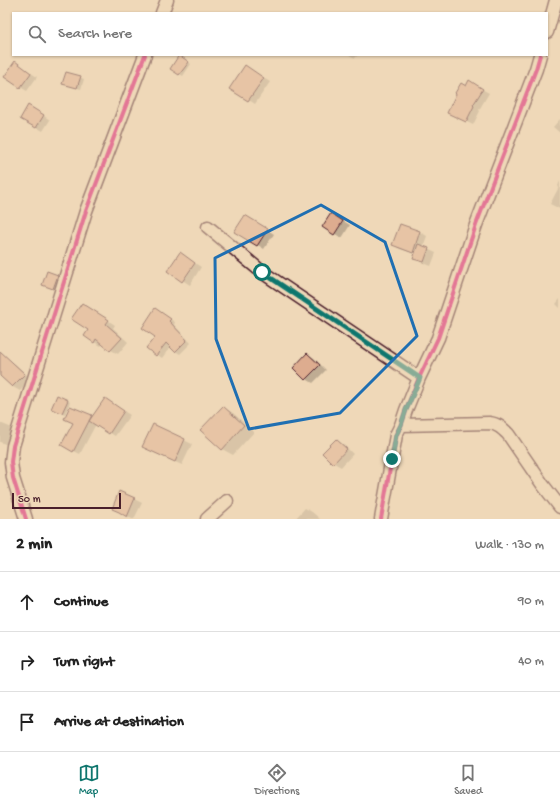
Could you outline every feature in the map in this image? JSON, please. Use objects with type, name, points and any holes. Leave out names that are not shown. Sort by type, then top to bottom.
[{"type":"street","points":[[162,12],[167,0]]},
{"type":"street","points":[[548,28],[556,0]]},
{"type":"street","points":[[26,519],[13,478],[11,462],[13,446],[86,211],[145,56]]},
{"type":"street","points":[[381,519],[396,435],[438,338],[476,225],[540,56]]},
{"type":"street","points":[[208,227],[262,272],[420,378]]},
{"type":"street","points":[[401,425],[497,424],[508,434],[560,507]]},
{"type":"street","points":[[207,519],[227,501]]},
{"type":"highlighted area","points":[[321,205],[385,242],[417,336],[340,413],[249,429],[216,339],[215,258]]},
{"type":"building","points":[[178,56],[189,62],[179,75],[170,69]]},
{"type":"building","points":[[15,61],[31,73],[20,88],[4,77]]},
{"type":"building","points":[[245,65],[264,78],[248,101],[229,89]]},
{"type":"building","points":[[66,72],[81,76],[77,88],[62,84]]},
{"type":"building","points":[[469,80],[483,89],[473,105],[474,106],[466,122],[447,113],[456,94],[455,93],[461,83],[466,86]]},
{"type":"building","points":[[28,105],[44,115],[36,128],[20,119]]},
{"type":"building","points":[[331,213],[343,221],[334,235],[322,227]]},
{"type":"building","points":[[245,215],[268,229],[257,246],[234,232]]},
{"type":"building","points":[[400,224],[420,231],[413,253],[392,245]]},
{"type":"building","points":[[418,244],[429,248],[424,262],[413,259]]},
{"type":"building","points":[[180,252],[195,263],[182,282],[167,271]]},
{"type":"building","points":[[47,271],[58,275],[53,289],[42,285]]},
{"type":"building","points":[[82,303],[109,320],[106,324],[122,338],[110,351],[96,339],[94,343],[84,336],[88,330],[71,319]]},
{"type":"building","points":[[155,308],[171,319],[169,321],[187,340],[175,352],[166,343],[156,356],[146,348],[155,337],[142,328]]},
{"type":"building","points":[[0,351],[25,374],[12,387],[0,376]]},
{"type":"building","points":[[307,353],[320,365],[305,380],[293,368]]},
{"type":"building","points":[[57,395],[68,400],[62,413],[51,409]]},
{"type":"building","points":[[105,398],[124,411],[109,434],[89,421]]},
{"type":"building","points":[[70,406],[92,415],[73,452],[61,445],[73,423],[64,419]]},
{"type":"building","points":[[223,406],[244,425],[222,450],[200,430]]},
{"type":"building","points":[[153,424],[185,439],[175,462],[142,447]]},
{"type":"building","points":[[336,439],[347,449],[333,464],[322,453]]},
{"type":"building","points":[[119,491],[135,498],[127,517],[112,509]]},
{"type":"cycle path","points":[[26,519],[13,478],[11,462],[13,446],[86,211],[145,56]]},
{"type":"cycle path","points":[[381,519],[396,435],[419,378],[438,338],[476,225],[540,56]]},
{"type":"route","points":[[262,272],[420,378],[396,435],[392,459]]}]
